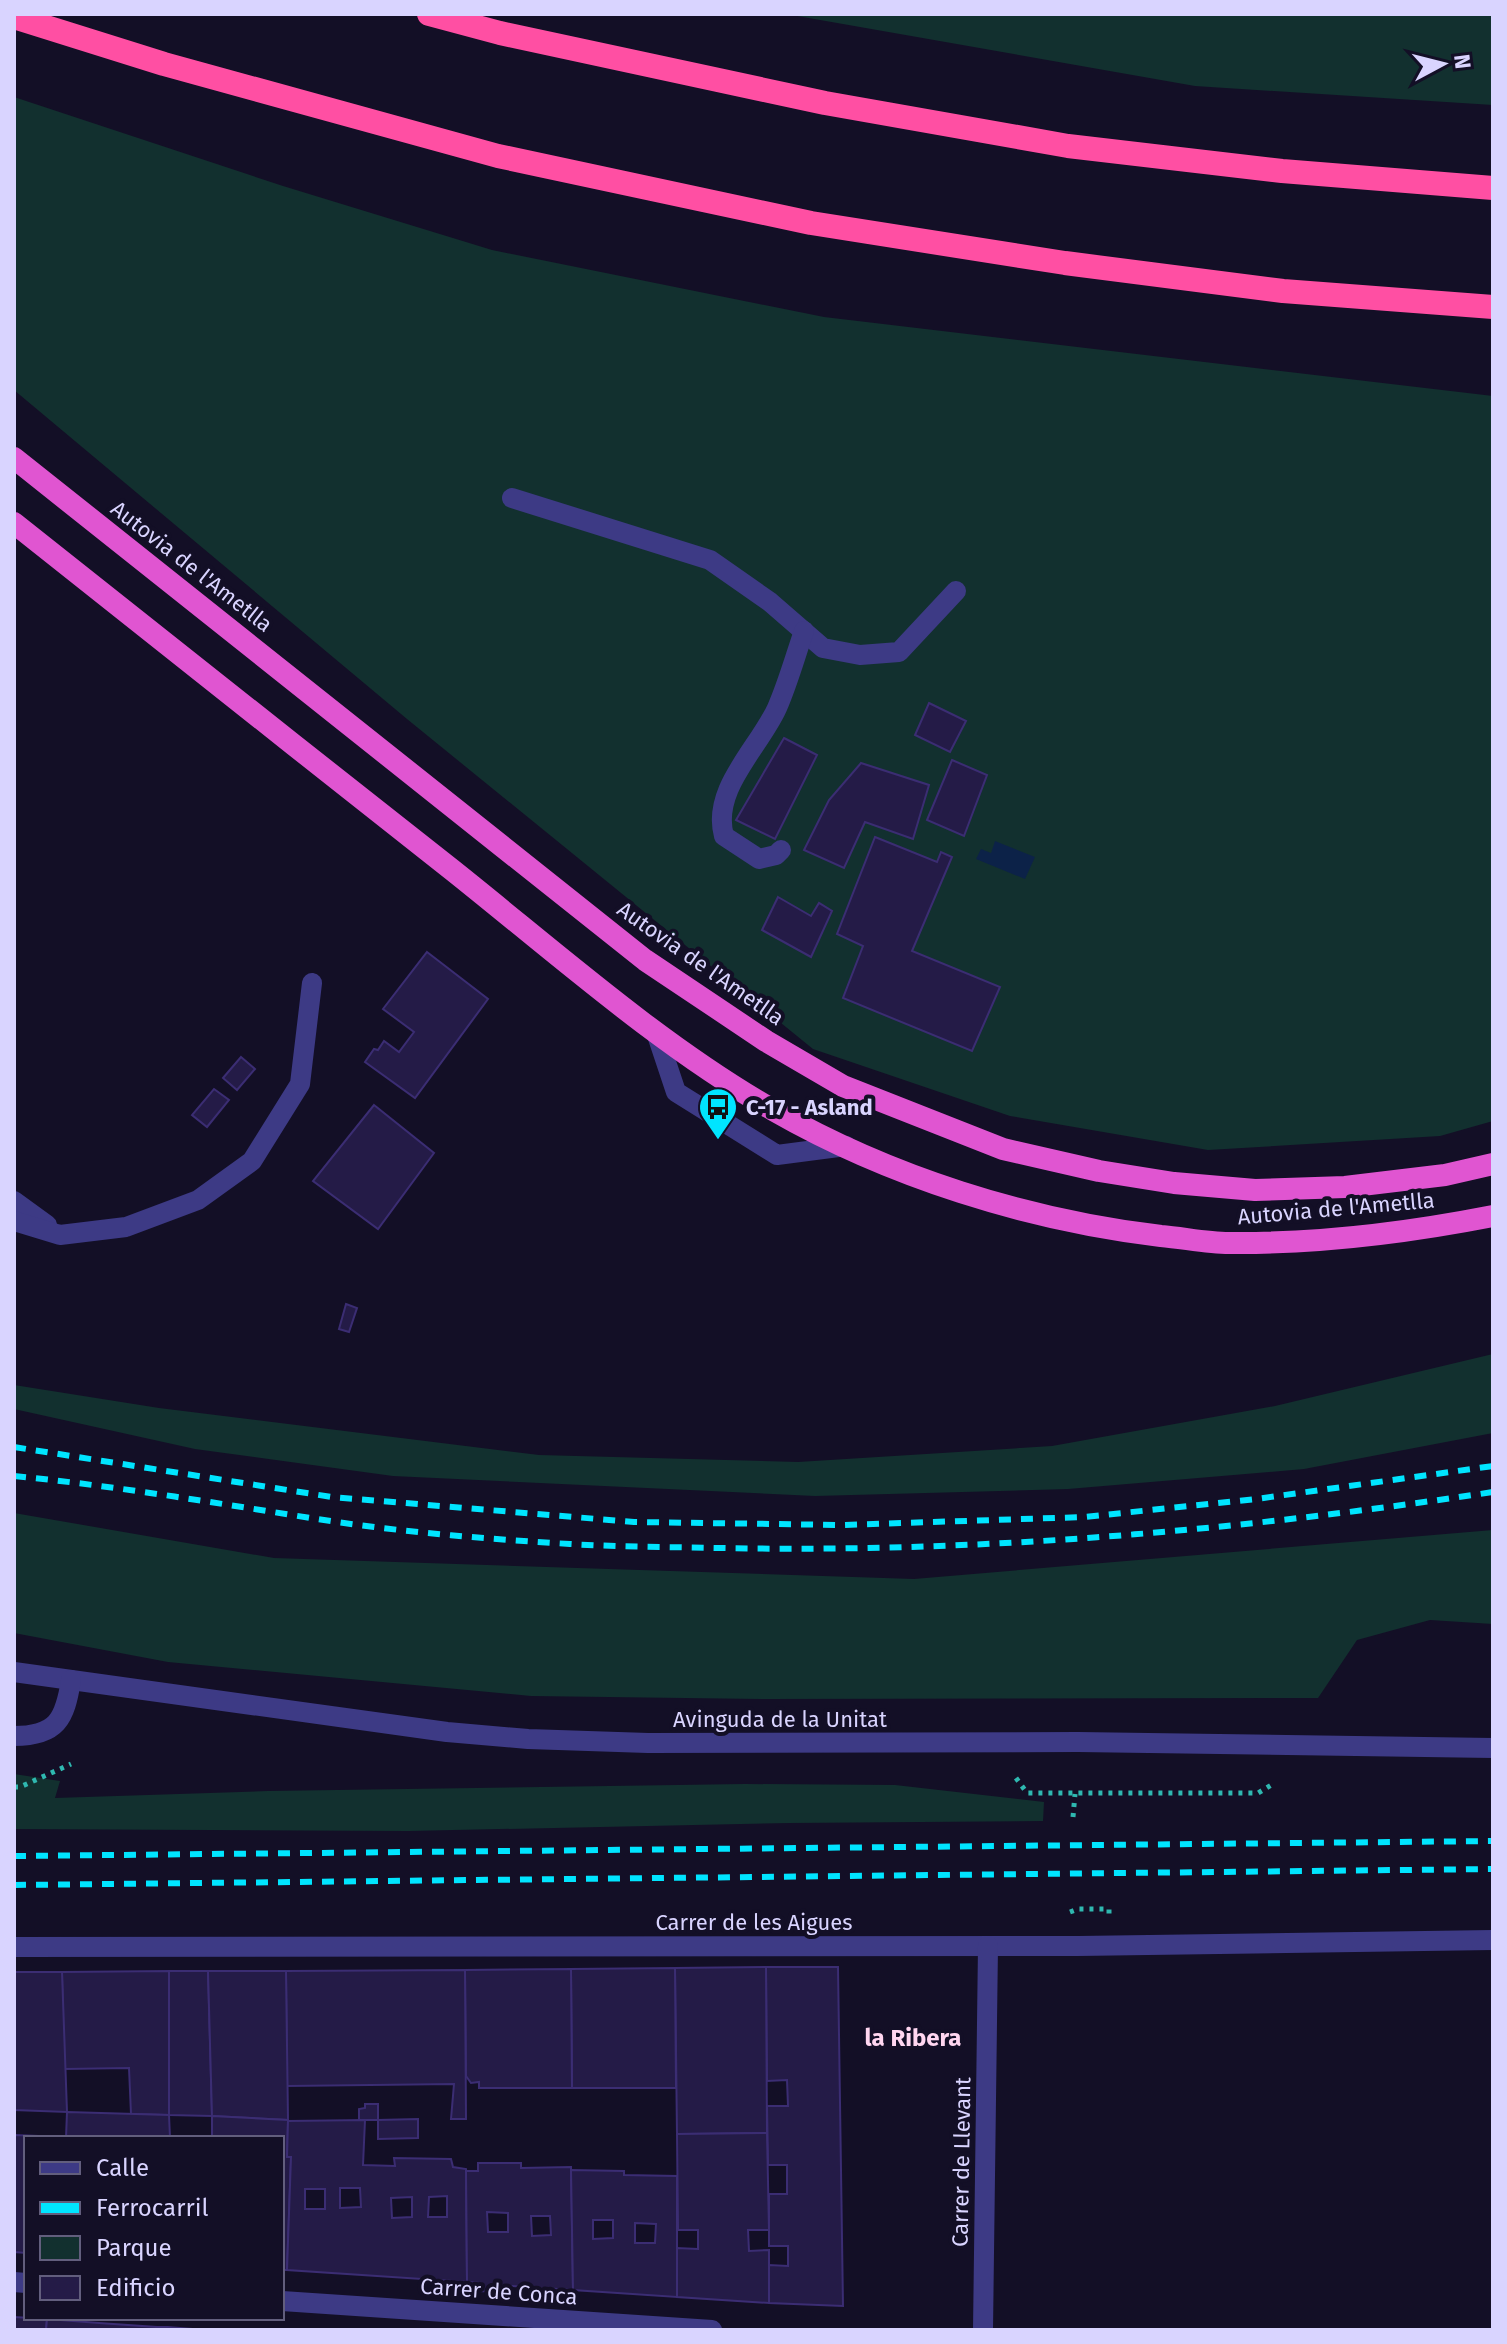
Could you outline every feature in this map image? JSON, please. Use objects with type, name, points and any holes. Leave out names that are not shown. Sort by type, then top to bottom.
[{"type":"highway","points":[[429,14],[500,33],[825,103],[1068,146],[1282,171],[1493,188]]},
{"type":"highway","points":[[14,17],[164,64],[498,156],[811,223],[1065,263],[1283,291],[1493,307]]},
{"type":"highway","name":"Autovia de l'Ametlla","points":[[16,457],[645,960],[766,1041],[843,1086],[1003,1149],[1099,1171],[1174,1183],[1255,1190],[1345,1187],[1445,1175],[1493,1164]]},
{"type":"highway","name":"Autovia de l'Ametlla","points":[[14,523],[656,1032],[773,1110],[846,1146],[933,1182],[1014,1207],[1111,1230],[1226,1244],[1366,1236],[1427,1229],[1493,1216]]},
{"type":"street","points":[[512,498],[710,560],[770,602],[823,648],[860,655],[899,652],[956,591]]},
{"type":"street","points":[[781,850],[770,858],[759,859],[724,836],[720,820],[725,797],[777,709],[804,631]]},
{"type":"street","points":[[14,1221],[60,1235],[126,1227],[198,1200],[252,1161],[300,1084],[312,983]]},
{"type":"street","points":[[656,1032],[676,1092],[751,1140],[777,1155],[846,1146]]},
{"type":"street","points":[[14,1201],[60,1235]]},
{"type":"street","name":"Avinguda de la Unitat","points":[[14,1672],[447,1732],[528,1739],[648,1743],[1078,1742],[1493,1748]]},
{"type":"street","points":[[14,1736],[36,1734],[54,1726],[66,1711],[71,1680]]},
{"type":"street","name":"Carrer de les Aigues","points":[[14,1947],[988,1946],[1493,1940]]},
{"type":"street","name":"Carrer de Llevant","points":[[983,2330],[988,1946]]},
{"type":"street","name":"Carrer de Conca","points":[[284,2301],[712,2330]]},
{"type":"path","points":[[14,1787],[71,1764]]},
{"type":"path","points":[[1016,1778],[1027,1793],[1258,1793],[1273,1784]]},
{"type":"path","points":[[1073,1817],[1075,1794]]},
{"type":"path","points":[[1078,1909],[1109,1909]]},
{"type":"green space","points":[[786,14],[1493,14],[1493,105],[1195,86]]},
{"type":"green space","points":[[14,97],[283,186],[492,250],[824,317],[1493,396],[1493,1121],[1440,1136],[1208,1150],[1010,1116],[813,1049],[407,719],[14,390]]},
{"type":"green space","points":[[1493,1354],[1493,1433],[1304,1469],[1068,1489],[815,1496],[393,1476],[195,1449],[14,1409],[14,1385],[159,1408],[539,1455],[798,1462],[1052,1446],[1275,1406]]},
{"type":"green space","points":[[14,1513],[274,1558],[914,1579],[1493,1530],[1493,1624],[1430,1620],[1357,1640],[1318,1698],[761,1699],[531,1696],[168,1662],[14,1633]]},
{"type":"green space","points":[[14,1774],[60,1781],[55,1798],[268,1791],[745,1784],[895,1785],[1044,1802],[1043,1821],[408,1831],[14,1829]]},
{"type":"water","points":[[995,841],[1035,857],[1025,879],[976,859],[981,849],[991,853]]},
{"type":"building","points":[[929,703],[966,721],[950,752],[915,735]]},
{"type":"building","points":[[784,738],[817,755],[775,839],[736,820]]},
{"type":"building","points":[[952,760],[987,775],[964,836],[927,820]]},
{"type":"building","points":[[861,763],[929,785],[913,839],[865,822],[844,868],[804,850],[829,800]]},
{"type":"building","points":[[875,837],[937,862],[941,852],[952,857],[912,951],[1000,987],[972,1051],[843,998],[863,946],[837,934]]},
{"type":"building","points":[[778,897],[811,916],[819,903],[832,911],[811,957],[762,930]]},
{"type":"building","points":[[427,952],[488,999],[415,1098],[365,1062],[384,1041],[399,1052],[414,1032],[383,1009]]},
{"type":"building","points":[[241,1057],[255,1069],[237,1090],[223,1078]]},
{"type":"building","points":[[214,1089],[229,1100],[207,1127],[192,1115]]},
{"type":"building","points":[[374,1105],[434,1153],[378,1229],[313,1181]]},
{"type":"building","points":[[346,1304],[357,1308],[349,1332],[339,1329]]},
{"type":"building","points":[[766,1967],[838,1967],[843,2306],[769,2303],[769,2265],[788,2266],[788,2246],[769,2246],[769,2194],[787,2194],[787,2165],[768,2165],[767,2106],[788,2106],[787,2080],[767,2081]]},
{"type":"building","points":[[766,1967],[767,2133],[677,2134],[675,1968]]},
{"type":"building","points":[[675,1968],[676,2088],[572,2088],[571,1969]]},
{"type":"building","points":[[571,1969],[572,2088],[479,2088],[479,2082],[471,2083],[466,2076],[465,1970]]},
{"type":"building","points":[[465,1970],[466,2119],[451,2119],[454,2084],[287,2086],[286,1971]]},
{"type":"building","points":[[169,1971],[169,2115],[131,2114],[129,2068],[64,2069],[62,1972]]},
{"type":"building","points":[[169,1971],[208,1971],[212,2116],[169,2115]]},
{"type":"building","points":[[208,1971],[286,1971],[288,2120],[212,2116]]},
{"type":"building","points":[[14,1972],[62,1972],[67,2112],[14,2110]]},
{"type":"building","points":[[365,2104],[378,2104],[378,2120],[359,2120],[359,2109],[365,2108]]},
{"type":"building","points":[[67,2112],[169,2115],[170,2136],[66,2136]]},
{"type":"building","points":[[212,2116],[288,2120],[287,2157],[291,2157],[287,2270],[284,2270],[284,2136],[212,2136]]},
{"type":"building","points":[[418,2119],[418,2138],[378,2139],[378,2120]]},
{"type":"building","points":[[365,2120],[363,2165],[395,2166],[394,2158],[451,2159],[453,2167],[466,2169],[467,2282],[287,2270],[291,2157],[287,2157],[288,2121]],"holes":[[[340,2188],[360,2188],[361,2207],[340,2208]],[[305,2189],[325,2189],[325,2209],[305,2209]],[[447,2196],[447,2217],[428,2217],[429,2197]],[[412,2197],[412,2217],[392,2218],[391,2198]]]},
{"type":"building","points":[[767,2133],[769,2230],[748,2230],[749,2251],[769,2250],[769,2303],[677,2297],[677,2248],[698,2249],[698,2230],[678,2230],[677,2134]]},
{"type":"building","points":[[14,2135],[39,2136],[24,2136],[24,2253],[14,2252]]},
{"type":"building","points":[[478,2163],[521,2163],[521,2168],[571,2167],[573,2290],[498,2285],[497,2292],[479,2291],[479,2283],[467,2282],[466,2171],[478,2171]],"holes":[[[487,2212],[508,2213],[508,2232],[488,2232]],[[531,2216],[550,2216],[551,2235],[532,2236]]]},
{"type":"building","points":[[571,2170],[677,2176],[677,2297],[573,2290]],"holes":[[[593,2220],[613,2220],[613,2238],[593,2239]],[[635,2223],[656,2224],[655,2243],[635,2243]]]},
{"type":"building","points":[[14,2317],[47,2320],[46,2330],[14,2330]]},
{"type":"building","points":[[47,2320],[156,2327],[155,2330],[46,2330]]},
{"type":"building","points":[[156,2327],[168,2327],[205,2330],[155,2330]]},
{"type":"railway","points":[[14,1447],[332,1497],[634,1522],[843,1525],[1084,1517],[1256,1499],[1493,1466]]},
{"type":"railway","points":[[14,1476],[411,1531],[570,1544],[719,1548],[817,1549],[1011,1543],[1300,1518],[1493,1492]]},
{"type":"railway","points":[[14,1856],[1493,1841]]},
{"type":"railway","points":[[14,1885],[1493,1869]]},
{"type":"place","name":"C-17 - Asland","points":[[718,1141]]},
{"type":"district","name":"la Ribera","points":[[913,2038]]}]
